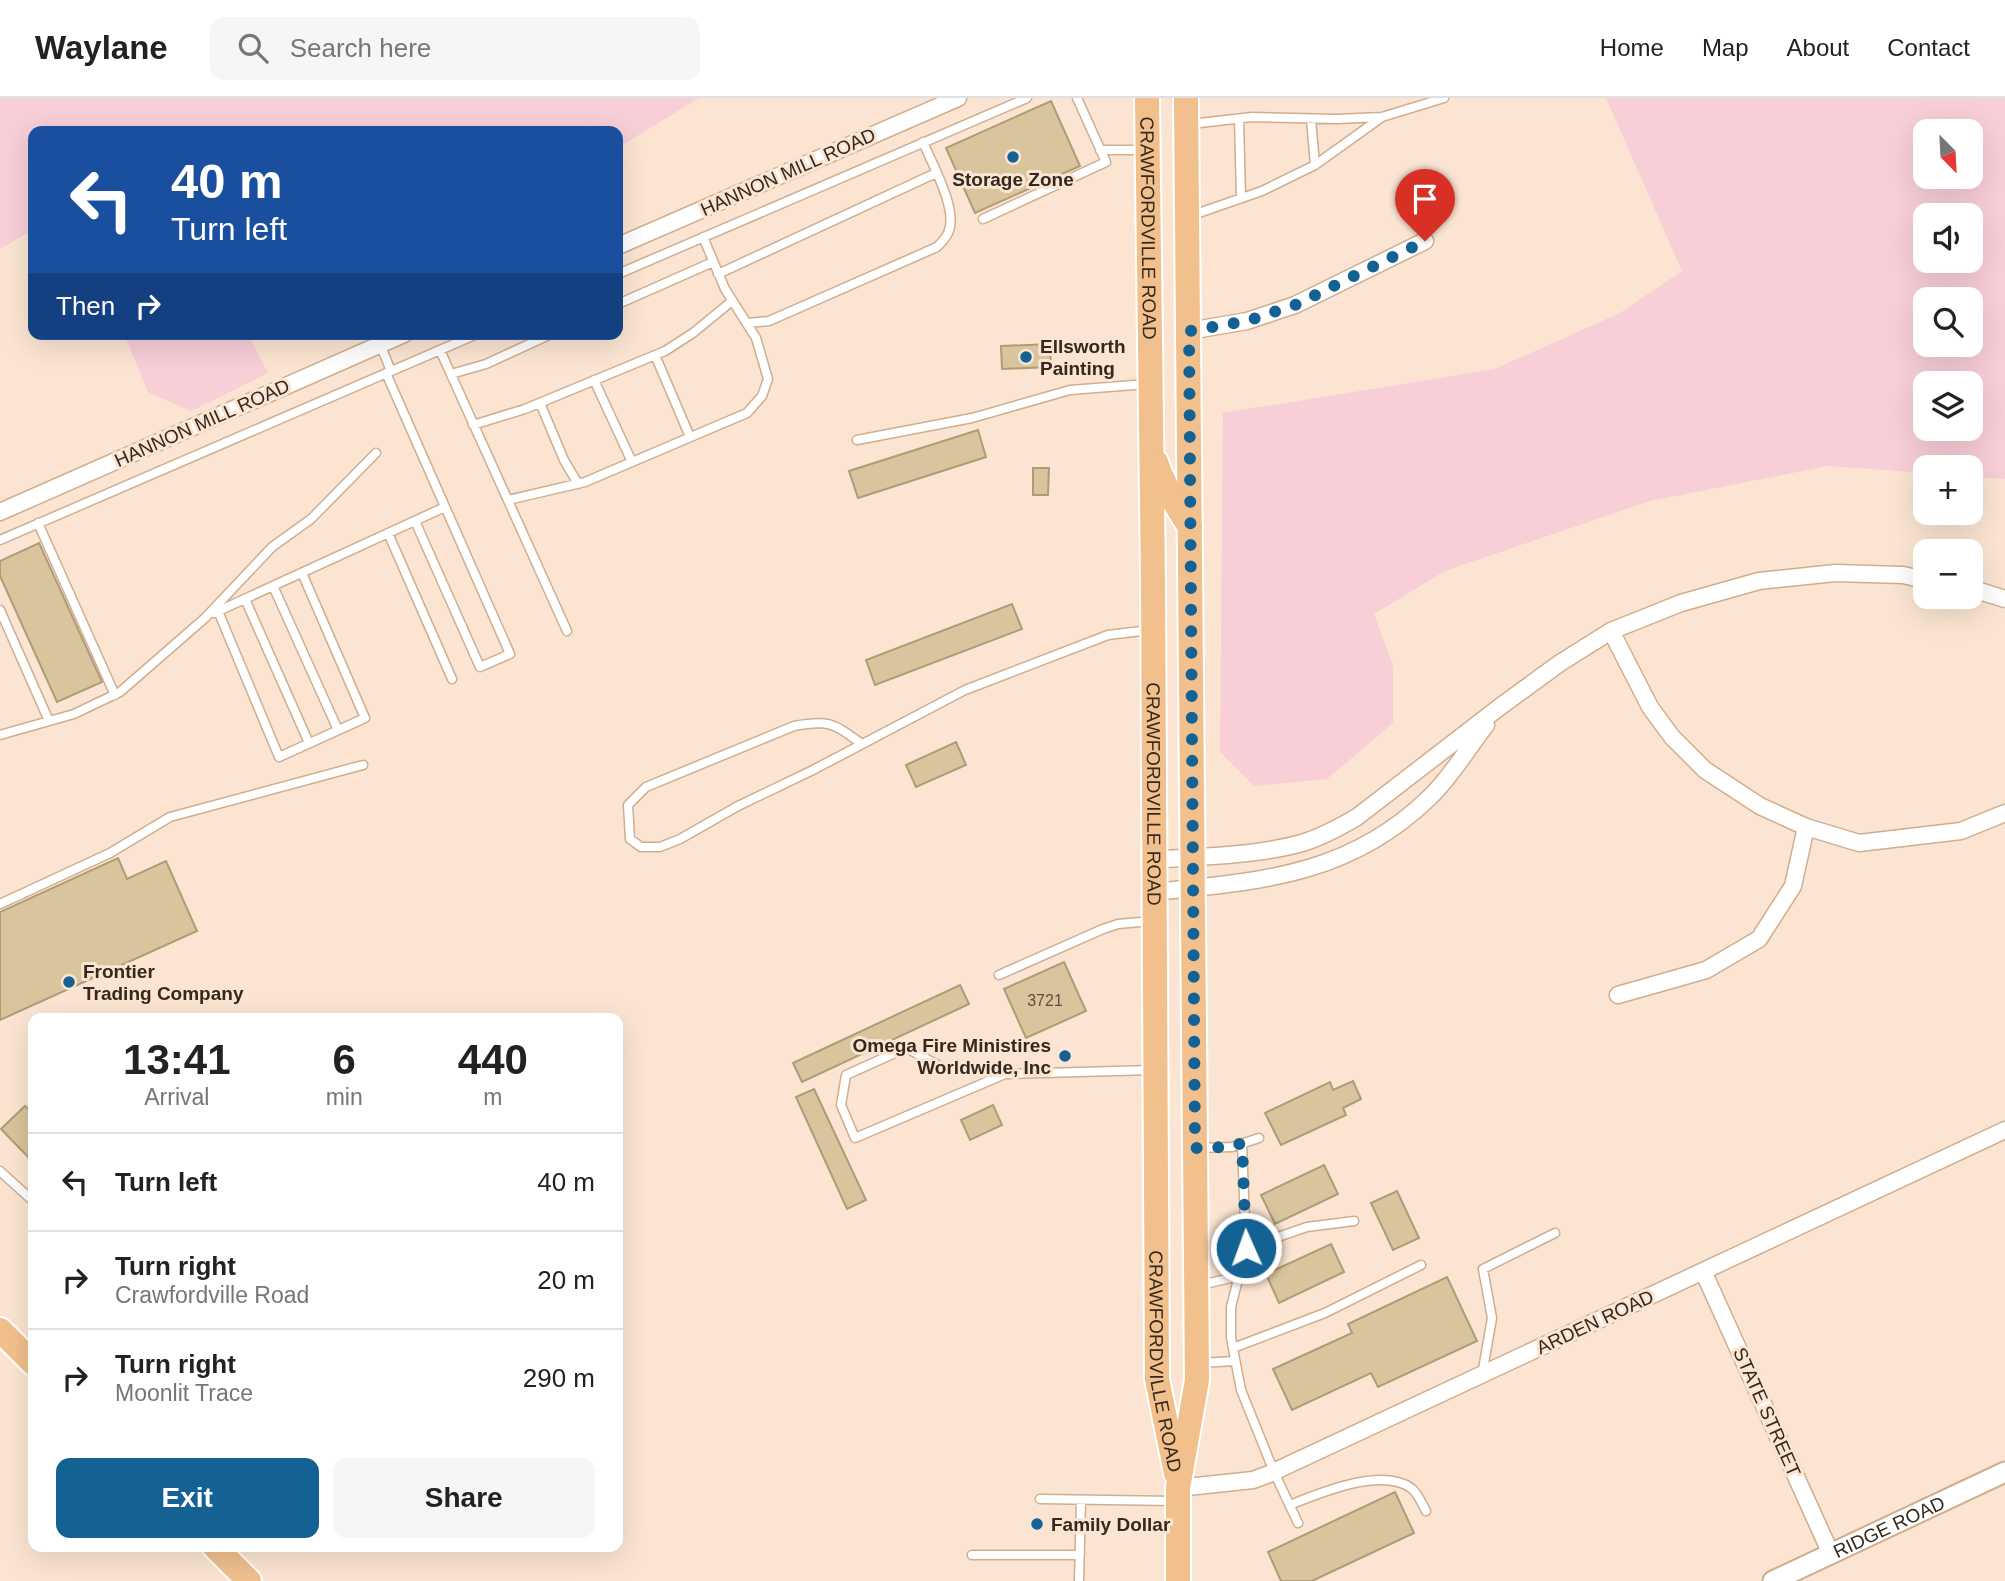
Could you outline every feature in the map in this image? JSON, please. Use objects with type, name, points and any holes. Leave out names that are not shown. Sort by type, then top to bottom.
[{"type":"main road","name":"CRAWFORDVILLE ROAD","points":[[1147,98],[1153,582],[1157,1379],[1178,1494]]},
{"type":"main road","name":"CRAWFORDVILLE ROAD","points":[[1178,1581],[1178,1494],[1197,1380],[1186,98]]},
{"type":"main road","points":[[1151,445],[1161,479],[1190,527]]},
{"type":"main road","points":[[1153,582],[1164,595],[1177,620],[1191,666]]},
{"type":"main road","points":[[0,1330],[28,1358]]},
{"type":"main road","points":[[220,1552],[249,1581]]},
{"type":"street","name":"HANNON MILL ROAD","points":[[623,244],[958,98]]},
{"type":"street","points":[[1189,331],[1247,321],[1295,305],[1425,241]]},
{"type":"street","name":"HANNON MILL ROAD","points":[[0,512],[390,340]]},
{"type":"street","points":[[1154,860],[1274,849],[1333,831],[1357,817],[1560,663],[1611,631],[1681,603],[1759,581],[1835,573],[1913,577]]},
{"type":"street","points":[[1983,592],[2005,599]]},
{"type":"street","points":[[1611,631],[1650,707],[1672,737],[1705,770],[1760,806],[1806,827],[1859,844],[1961,831],[2005,813]]},
{"type":"street","points":[[1155,892],[1255,882],[1318,867],[1344,856],[1387,832],[1431,796],[1501,706]]},
{"type":"street","points":[[1357,817],[1371,841]]},
{"type":"street","points":[[1618,995],[1706,970],[1759,939],[1793,886],[1806,827]]},
{"type":"street","name":"ARDEN ROAD","points":[[1178,1494],[1253,1480],[1274,1472],[2005,1130]]},
{"type":"street","name":"STATE STREET","points":[[1703,1271],[1831,1554]]},
{"type":"street","name":"RIDGE ROAD","points":[[1773,1581],[2005,1472]]},
{"type":"lane","points":[[623,272],[1027,98]]},
{"type":"lane","points":[[983,219],[1106,162],[1077,98]]},
{"type":"lane","points":[[1187,125],[1239,119],[1382,117],[1444,98]]},
{"type":"lane","points":[[1188,217],[1262,191],[1315,165],[1382,117]]},
{"type":"lane","points":[[1239,119],[1241,198]]},
{"type":"lane","points":[[1311,119],[1315,165]]},
{"type":"lane","points":[[747,323],[769,321],[937,247],[948,234],[950,208],[923,142]]},
{"type":"lane","points":[[1100,150],[1147,149]]},
{"type":"lane","points":[[718,274],[936,173]]},
{"type":"lane","points":[[508,500],[578,484],[747,413],[762,397],[768,379],[756,338],[732,301],[703,237]]},
{"type":"lane","points":[[623,302],[713,262]]},
{"type":"lane","points":[[473,425],[540,402],[655,355],[693,333],[732,301]]},
{"type":"lane","points":[[0,540],[463,340]]},
{"type":"lane","points":[[451,374],[486,363],[538,340]]},
{"type":"lane","points":[[380,344],[445,507],[510,654],[480,667],[415,521]]},
{"type":"lane","points":[[440,350],[567,631]]},
{"type":"lane","points":[[655,355],[690,437]]},
{"type":"lane","points":[[594,380],[632,462]]},
{"type":"lane","points":[[857,440],[972,418],[1070,390],[1150,384]]},
{"type":"lane","points":[[540,402],[564,460],[578,484]]},
{"type":"lane","points":[[0,735],[74,714],[115,695],[205,618],[272,547],[311,519],[376,453]]},
{"type":"lane","points":[[205,618],[445,507]]},
{"type":"lane","points":[[38,523],[115,695]]},
{"type":"lane","points":[[388,533],[452,679]]},
{"type":"lane","points":[[218,611],[279,757],[365,718],[302,573]]},
{"type":"lane","points":[[273,586],[338,730]]},
{"type":"lane","points":[[245,599],[309,743]]},
{"type":"lane","points":[[0,610],[49,721]]},
{"type":"lane","points":[[862,744],[834,724],[816,722],[794,726],[646,787],[628,805],[630,839],[640,848],[660,847],[680,839],[738,806],[862,744],[965,690],[1108,635],[1153,630]]},
{"type":"lane","points":[[0,904],[110,853],[170,817],[363,765]]},
{"type":"lane","points":[[999,975],[1103,929],[1118,924],[1155,920]]},
{"type":"lane","points":[[1005,1074],[855,1138],[841,1105],[846,1075],[906,1048],[942,1068],[1005,1074],[1155,1070]]},
{"type":"lane","points":[[1195,1148],[1232,1147],[1259,1138]]},
{"type":"lane","points":[[1242,1143],[1246,1248],[1231,1307],[1233,1348],[1241,1390],[1298,1523]]},
{"type":"lane","points":[[0,1171],[28,1196]]},
{"type":"lane","points":[[1246,1248],[1307,1227],[1354,1221]]},
{"type":"lane","points":[[1482,1375],[1492,1318],[1483,1269],[1555,1233]]},
{"type":"lane","points":[[1233,1348],[1325,1313],[1421,1265]]},
{"type":"lane","points":[[1196,1286],[1239,1276]]},
{"type":"lane","points":[[1197,1363],[1235,1361]]},
{"type":"lane","points":[[1290,1505],[1332,1488],[1380,1480],[1401,1483],[1414,1489],[1426,1511]]},
{"type":"lane","points":[[1040,1499],[1081,1500],[1178,1494]]},
{"type":"lane","points":[[1079,1581],[1081,1500]]},
{"type":"lane","points":[[972,1555],[1080,1556]]},
{"type":"shaded area","points":[[0,98],[699,98],[623,145],[623,126],[28,126],[28,233],[0,249]]},
{"type":"shaded area","points":[[1606,98],[2005,98],[2005,479],[1983,478],[1983,455],[1913,455],[1913,472],[1828,466],[1650,501],[1445,571],[1374,614],[1393,666],[1393,723],[1327,779],[1254,786],[1220,752],[1223,413],[1495,369],[1620,313],[1682,271]]},
{"type":"shaded area","points":[[126,340],[251,340],[268,373],[191,411],[148,392]]},
{"type":"building","name":"Storage Zone","points":[[1051,101],[1080,166],[975,213],[946,148]]},
{"type":"building","name":"Ellsworth Painting","points":[[1050,344],[1051,367],[1002,369],[1001,346]]},
{"type":"building","points":[[978,430],[986,457],[858,498],[849,471]]},
{"type":"building","points":[[1033,468],[1049,468],[1048,495],[1033,495]]},
{"type":"building","points":[[39,543],[102,682],[57,702],[0,576],[0,561]]},
{"type":"building","points":[[1012,604],[1022,629],[875,685],[866,660]]},
{"type":"building","points":[[956,742],[966,765],[916,787],[906,765]]},
{"type":"building","points":[[118,858],[127,879],[166,861],[197,931],[0,1020],[0,912]]},
{"type":"building","points":[[1064,962],[1086,1011],[1026,1038],[1004,989]]},
{"type":"building","points":[[960,985],[969,1004],[802,1082],[793,1063]]},
{"type":"building","points":[[1353,1081],[1361,1099],[1343,1108],[1346,1115],[1281,1145],[1265,1113],[1330,1082],[1333,1090]]},
{"type":"building","points":[[814,1089],[866,1200],[847,1209],[796,1097]]},
{"type":"building","points":[[993,1105],[1002,1125],[970,1140],[961,1120]]},
{"type":"building","points":[[25,1106],[28,1109],[28,1157],[1,1129]]},
{"type":"building","points":[[1324,1165],[1338,1194],[1275,1224],[1261,1195]]},
{"type":"building","points":[[1397,1191],[1419,1238],[1393,1250],[1371,1203]]},
{"type":"building","points":[[1331,1244],[1344,1272],[1279,1303],[1266,1274]]},
{"type":"building","points":[[1447,1277],[1477,1341],[1378,1387],[1371,1373],[1292,1410],[1273,1369],[1352,1333],[1348,1324]]},
{"type":"building","points":[[1395,1492],[1414,1533],[1312,1581],[1281,1581],[1268,1552]]},
{"type":"place","name":"Storage Zone","points":[[1013,157]]},
{"type":"place","name":"Ellsworth Painting","points":[[1026,357]]},
{"type":"place","name":"Frontier Trading Company","points":[[69,982]]},
{"type":"place","name":"Omega Fire Ministires Worldwide, Inc","points":[[1065,1056]]},
{"type":"place","name":"Family Dollar","points":[[1037,1524]]},
{"type":"route","points":[[1246,1248],[1242,1143],[1232,1147],[1195,1148],[1189,331],[1247,321],[1295,305],[1425,241]]}]
